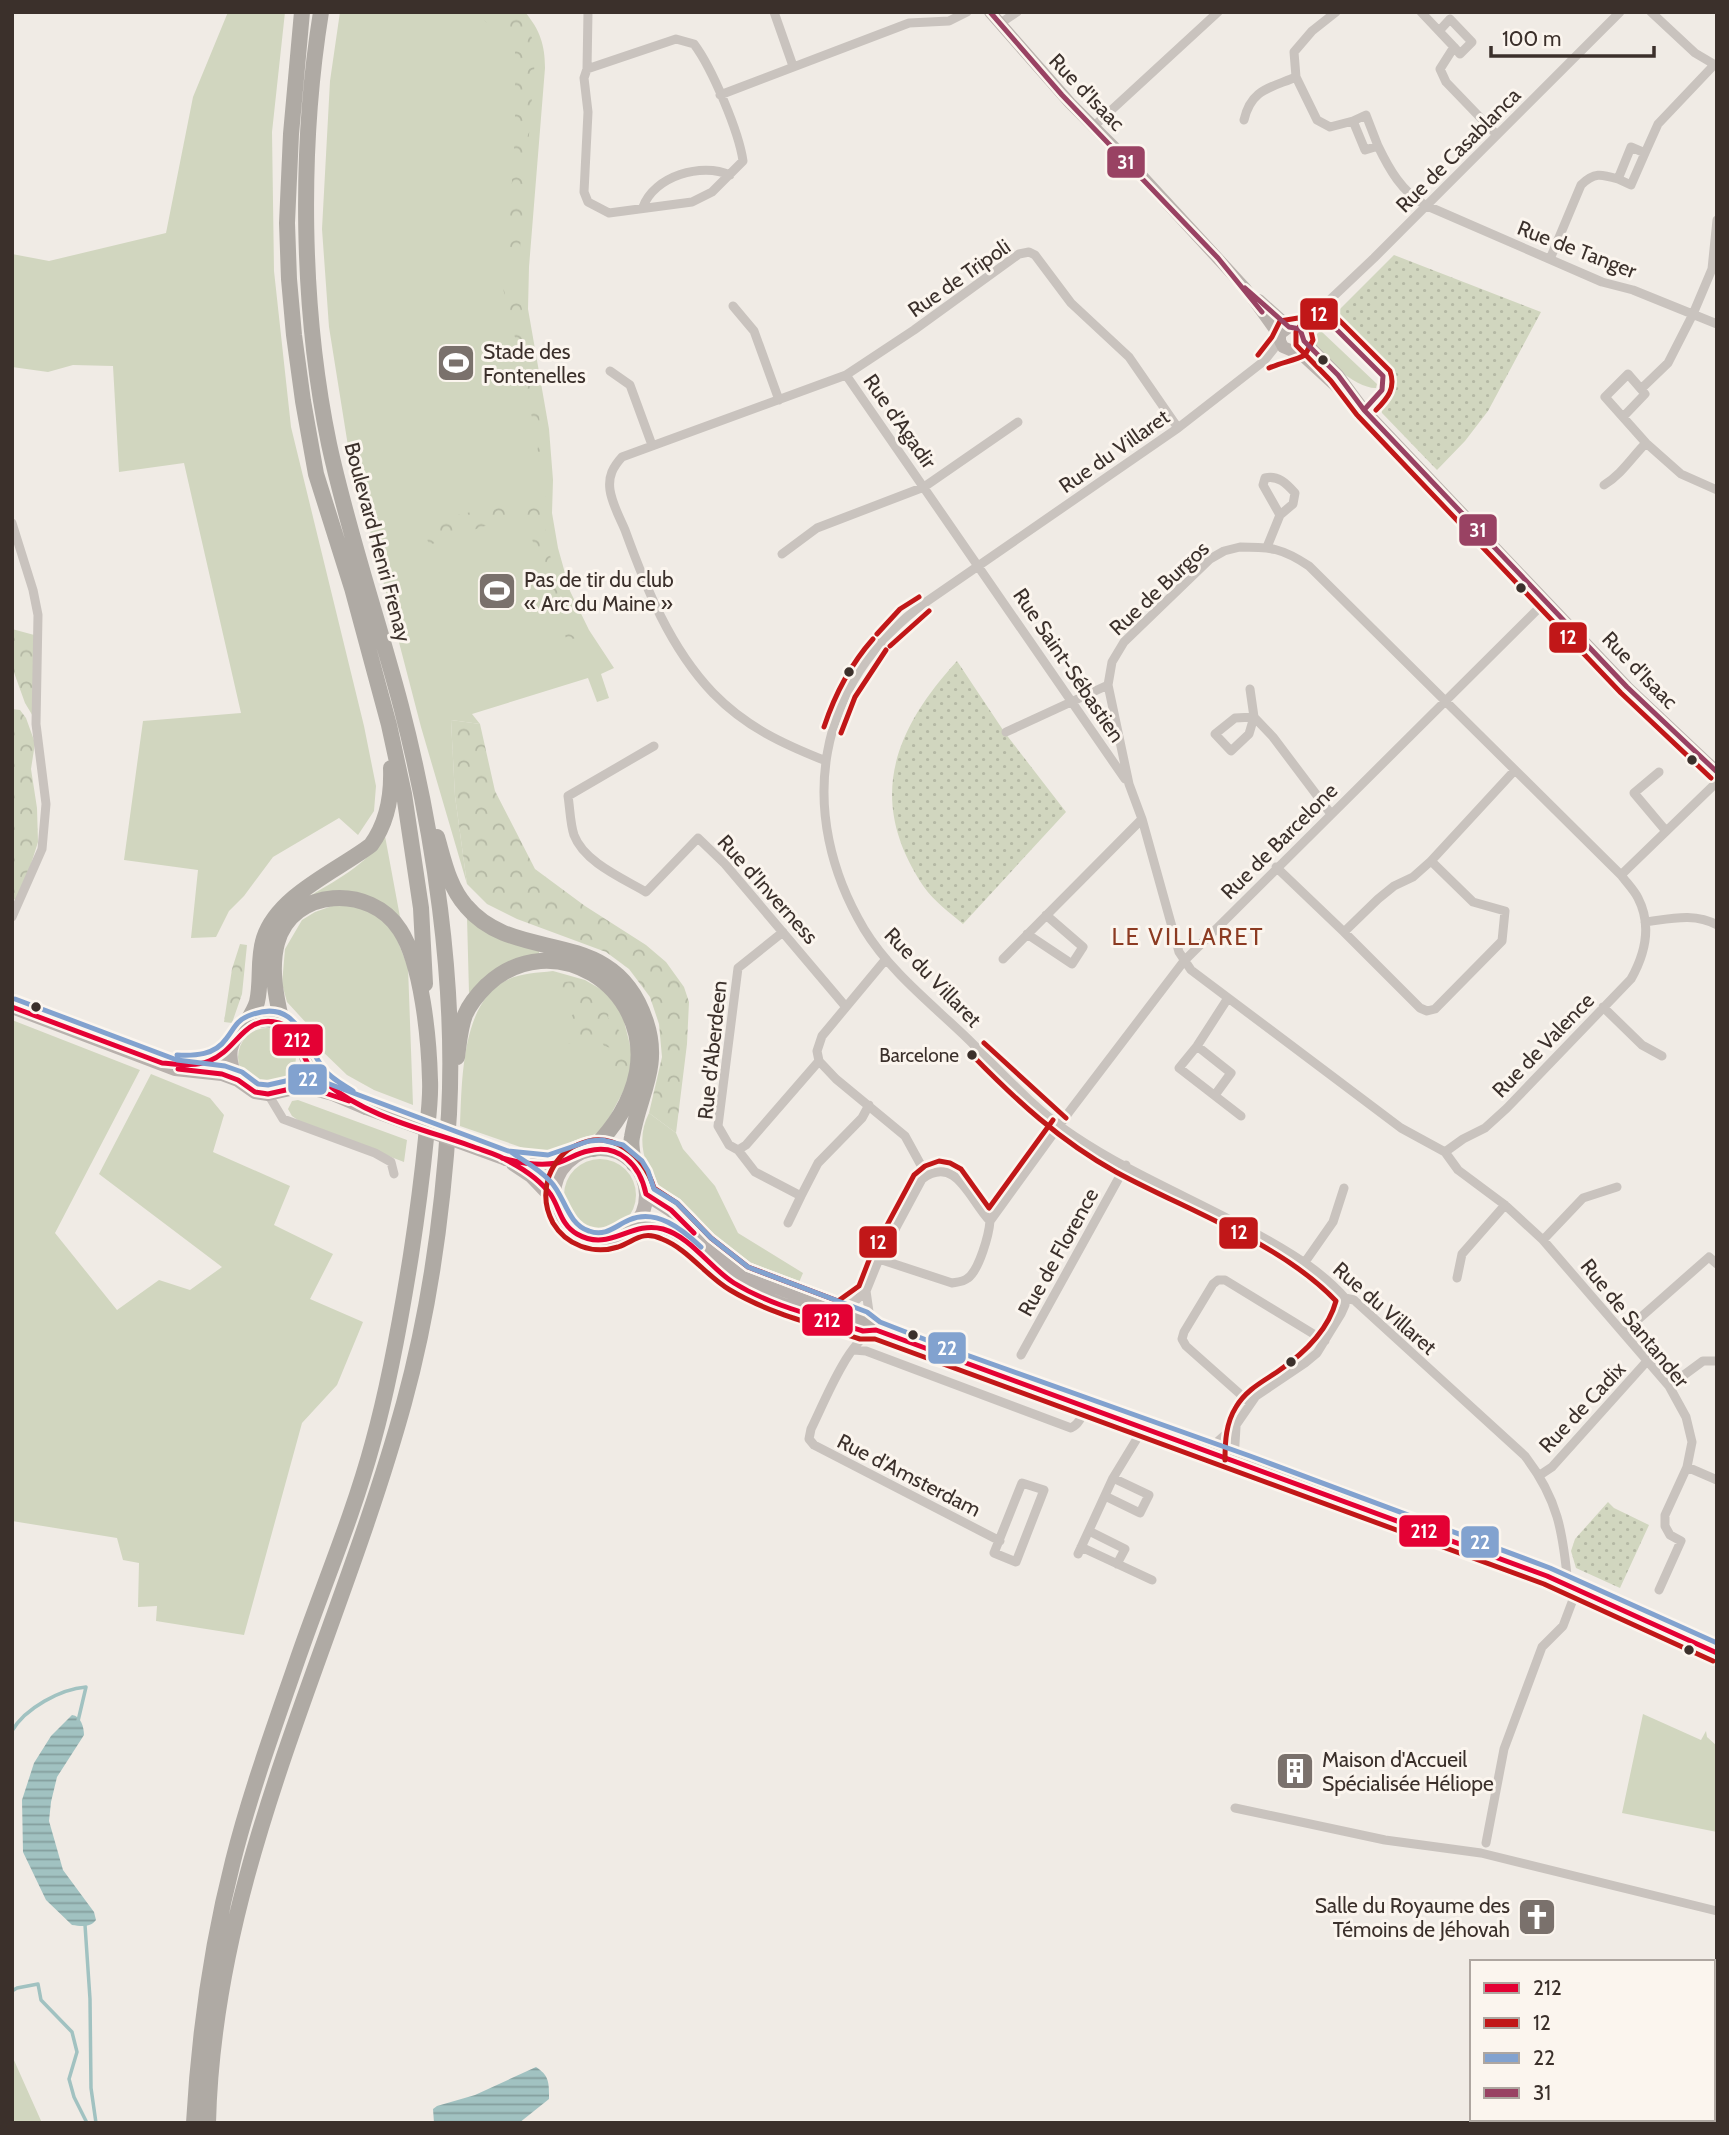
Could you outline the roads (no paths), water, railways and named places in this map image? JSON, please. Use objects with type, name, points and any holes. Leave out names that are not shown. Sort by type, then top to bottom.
[{"type":"highway","name":"Boulevard Henri Frenay","points":[[302,12],[291,134],[287,223],[296,348],[316,474],[390,725],[404,794],[421,908],[428,1032]]},
{"type":"highway","name":"Boulevard Henri Frenay","points":[[321,12],[313,82],[306,203],[309,283],[317,362],[328,441],[415,763],[431,854],[448,1017],[448,1121]]},
{"type":"highway","points":[[242,1030],[257,1000],[263,939],[270,922],[291,900],[371,845],[379,835],[388,813],[392,787],[390,725]]},
{"type":"highway","points":[[415,763],[450,882],[465,905],[479,919],[515,937],[596,960],[624,981],[636,998],[647,1024],[652,1048],[649,1081],[631,1139],[634,1164]]},
{"type":"highway","points":[[194,2123],[200,2038],[214,1950],[233,1860],[298,1660],[372,1447],[390,1377],[419,1203],[431,1088],[428,1032],[407,943],[398,927],[380,909],[362,900],[346,897],[325,899],[309,905],[285,926],[278,940],[274,966],[282,1023]]},
{"type":"highway","points":[[208,2123],[215,2041],[228,1959],[247,1868],[291,1731],[355,1555],[405,1401],[436,1262],[448,1121],[461,1030],[472,1002],[493,980],[518,966],[533,962],[563,962],[580,966],[596,974],[620,996],[632,1022],[637,1042],[637,1072],[631,1094],[623,1111],[593,1150]]},
{"type":"main road","points":[[12,1007],[175,1069],[210,1071],[238,1080],[255,1092],[268,1094],[299,1087],[316,1089],[506,1159],[552,1164],[593,1150],[622,1154],[634,1164],[645,1183],[646,1194],[641,1218],[633,1228],[621,1237],[607,1241],[584,1239],[565,1225],[554,1199],[555,1185],[570,1160]]},
{"type":"main road","points":[[162,1063],[203,1064],[232,1046],[242,1030],[252,1023],[266,1020],[282,1023],[295,1033],[304,1055],[303,1067],[295,1082],[284,1090]]},
{"type":"main road","points":[[232,1046],[230,1061],[238,1080]]},
{"type":"main road","points":[[304,1055],[324,1082],[366,1108]]},
{"type":"main road","points":[[506,1159],[531,1176],[554,1199]]},
{"type":"main road","points":[[646,1194],[671,1210],[705,1245],[744,1275],[864,1320],[874,1328],[1572,1587],[1717,1653]]},
{"type":"main road","points":[[633,1228],[645,1226],[673,1233],[722,1275],[752,1292],[863,1331],[874,1328]]},
{"type":"street","points":[[587,69],[676,39],[694,44],[701,53],[720,95],[743,161],[712,192],[692,202],[609,214],[589,202],[584,192],[588,112],[584,78],[587,69],[588,12]]},
{"type":"street","points":[[774,12],[793,66]]},
{"type":"street","points":[[720,95],[909,23],[949,21],[967,12]]},
{"type":"street","name":"Rue d'Isaac","points":[[990,12],[1093,127],[1164,199],[1292,339],[1338,375],[1364,410],[1627,687],[1717,772]]},
{"type":"street","points":[[999,24],[1017,12]]},
{"type":"street","points":[[1093,127],[1218,12]]},
{"type":"street","points":[[1336,12],[1312,31],[1294,52],[1296,77],[1317,120],[1329,127],[1353,121],[1364,150],[1378,146]]},
{"type":"street","points":[[1421,12],[1460,54],[1472,42],[1450,19],[1439,31]]},
{"type":"street","name":"Rue de Casablanca","points":[[1292,339],[1620,12]]},
{"type":"street","points":[[1550,259],[1581,185],[1598,173],[1631,185],[1658,124],[1715,66],[1695,53],[1651,12]]},
{"type":"street","points":[[1454,47],[1442,63],[1442,76],[1497,135]]},
{"type":"street","points":[[1244,120],[1248,104],[1261,92],[1296,77]]},
{"type":"street","name":"Rue de Tanger","points":[[1353,121],[1366,115],[1390,172],[1425,205],[1602,282],[1633,290],[1717,324]]},
{"type":"street","points":[[1618,179],[1631,147],[1645,153]]},
{"type":"street","points":[[643,207],[649,194],[660,184],[679,176],[698,170],[717,169],[730,175]]},
{"type":"street","points":[[1641,389],[1668,363],[1693,314],[1712,269],[1717,219]]},
{"type":"street","name":"Rue de Tripoli","points":[[826,761],[769,737],[743,719],[713,693],[678,646],[646,588],[610,490],[611,469],[622,457],[846,374],[914,330],[1019,254],[1028,252],[1035,255],[1071,303],[1129,357],[1178,428]]},
{"type":"street","points":[[733,306],[754,331],[779,400]]},
{"type":"street","name":"Rue du Villaret","points":[[1292,339],[1178,428],[906,616],[872,653],[855,677],[836,720],[826,761],[826,833],[850,902],[865,931],[886,959],[1019,1090],[1075,1137],[1305,1262],[1345,1298],[1354,1300],[1516,1447],[1540,1475],[1556,1507],[1572,1587]]},
{"type":"street","points":[[610,371],[630,386],[652,445]]},
{"type":"street","name":"Rue d'Agadir","points":[[846,374],[979,565]]},
{"type":"street","points":[[1623,417],[1645,394],[1628,374],[1605,397],[1646,443],[1681,474],[1717,490]]},
{"type":"street","name":"Rue d'Agadir","points":[[925,487],[1018,422]]},
{"type":"street","points":[[1604,485],[1622,472],[1646,443]]},
{"type":"street","points":[[782,554],[817,528],[925,487]]},
{"type":"street","points":[[1267,547],[1280,515]]},
{"type":"street","points":[[12,523],[38,615],[36,724],[46,804],[42,849],[30,881],[12,916]]},
{"type":"street","name":"Rue de Burgos","points":[[1184,961],[1179,952],[1142,819],[1129,784],[1108,685],[1112,662],[1124,642],[1210,559],[1224,551],[1240,547],[1267,547],[1289,552],[1308,566],[1444,699]]},
{"type":"street","name":"Rue Saint-Sébastien","points":[[979,565],[1129,784]]},
{"type":"street","name":"Rue de Barcelone","points":[[990,1221],[1184,961],[1444,699],[1546,601]]},
{"type":"street","points":[[1006,732],[1108,685]]},
{"type":"street","points":[[1250,689],[1254,717],[1249,734],[1231,751],[1215,734],[1235,718],[1254,717],[1273,737],[1331,814]]},
{"type":"street","name":"Rue de Valence","points":[[1444,699],[1621,875],[1638,898],[1645,922],[1646,940],[1640,962],[1631,979],[1507,1108],[1485,1128],[1445,1152]]},
{"type":"street","name":"Rue d'Inverness","points":[[654,746],[568,796],[573,833],[581,848],[598,863],[646,892],[698,838],[725,864],[846,1007]]},
{"type":"street","points":[[1344,932],[1378,898],[1413,877],[1431,861],[1515,770]]},
{"type":"street","points":[[1659,772],[1634,793],[1666,831]]},
{"type":"street","points":[[1621,875],[1717,782]]},
{"type":"street","points":[[1003,959],[1142,819]]},
{"type":"street","points":[[1276,867],[1420,1008],[1427,1011],[1435,1009],[1502,941],[1505,911],[1473,902],[1431,861]]},
{"type":"street","points":[[1027,934],[1072,964],[1083,947],[1046,915]]},
{"type":"street","points":[[1645,922],[1690,917],[1706,918],[1717,925]]},
{"type":"street","name":"Rue d'Aberdeen","points":[[783,932],[738,968],[718,1126],[729,1145],[738,1150],[755,1172],[801,1196]]},
{"type":"street","points":[[886,959],[822,1036],[817,1051],[819,1062],[905,1136],[922,1167],[929,1174]]},
{"type":"street","points":[[1184,961],[1191,970],[1401,1128],[1445,1152]]},
{"type":"street","points":[[1228,998],[1197,1046],[1179,1068],[1241,1116]]},
{"type":"street","points":[[1603,1007],[1642,1045],[1662,1056]]},
{"type":"street","points":[[1197,1046],[1231,1073],[1215,1096]]},
{"type":"street","points":[[738,1150],[746,1145],[819,1062]]},
{"type":"street","points":[[268,1094],[283,1119],[375,1153],[391,1162],[394,1174]]},
{"type":"street","points":[[788,1223],[818,1163],[862,1118],[869,1105]]},
{"type":"street","name":"Rue de Santander","points":[[1445,1152],[1458,1170],[1505,1205],[1543,1240],[1669,1386],[1686,1418],[1692,1442],[1687,1467],[1665,1515],[1665,1526],[1670,1535],[1681,1541],[1658,1590]]},
{"type":"street","name":"Rue de Florence","points":[[1021,1355],[1126,1165]]},
{"type":"street","points":[[839,1311],[854,1303],[866,1291],[879,1259],[922,1179],[929,1174],[938,1170],[948,1171],[956,1177],[990,1221],[988,1236],[971,1277],[962,1282],[952,1283],[879,1259]]},
{"type":"street","points":[[1543,1240],[1583,1198],[1617,1187]]},
{"type":"street","points":[[1305,1262],[1333,1222],[1344,1188]]},
{"type":"street","points":[[1457,1278],[1462,1254],[1505,1205]]},
{"type":"street","points":[[1624,1332],[1709,1257],[1717,1264]]},
{"type":"street","points":[[1249,1402],[1186,1346],[1182,1339],[1213,1284],[1224,1280],[1325,1341]]},
{"type":"street","points":[[866,1291],[874,1328]]},
{"type":"street","points":[[1208,1450],[1236,1424],[1249,1402],[1306,1363],[1325,1341],[1341,1314],[1345,1298]]},
{"type":"street","name":"Rue d'Amsterdam","points":[[874,1328],[864,1336],[844,1362],[811,1429],[810,1439],[814,1445],[1000,1541]]},
{"type":"street","points":[[854,1350],[866,1351],[1071,1427],[1076,1426],[1085,1406]]},
{"type":"street","name":"Rue de Cadix","points":[[1540,1475],[1552,1467],[1648,1360]]},
{"type":"street","points":[[1669,1386],[1703,1361],[1717,1361]]},
{"type":"street","points":[[1234,1460],[1236,1424]]},
{"type":"street","points":[[1144,1427],[1113,1478],[1080,1550],[1152,1580]]},
{"type":"street","points":[[1687,1467],[1717,1480]]},
{"type":"street","points":[[1105,1496],[1140,1513],[1149,1495],[1113,1478]]},
{"type":"street","name":"Rue d'Amsterdam","points":[[1022,1483],[1044,1490],[1016,1562],[995,1553],[1000,1541],[1022,1483]]},
{"type":"street","points":[[1089,1531],[1125,1549],[1117,1564]]},
{"type":"street","points":[[1486,1843],[1504,1749],[1542,1647],[1563,1626],[1572,1587]]},
{"type":"street","points":[[1235,1808],[1385,1840],[1481,1853],[1717,1911]]},
{"type":"water","points":[[72,1715],[83,1725],[84,1735],[57,1777],[49,1821],[63,1870],[94,1912],[96,1920],[85,1926],[72,1925],[46,1900],[23,1852],[22,1800],[34,1763],[51,1736]]},
{"type":"water","points":[[536,2067],[548,2081],[549,2099],[519,2123],[434,2123],[433,2109],[437,2106],[475,2095]]},
{"type":"waterway","points":[[12,1731],[44,1701],[66,1691],[86,1687],[78,1721]]},
{"type":"waterway","points":[[85,1925],[90,1999],[91,2088],[96,2123]]},
{"type":"waterway","points":[[12,1991],[38,1984],[41,2000],[72,2032],[77,2052],[69,2079],[74,2097],[87,2123]]},
{"type":"place","name":"Stade des Fontenelles","points":[[456,363]]},
{"type":"place","name":"Pas de tir du club « Arc du Maine »","points":[[497,591]]},
{"type":"place","name":"Barcelone","points":[[972,1055]]},
{"type":"place","name":"Maison d'Accueil Spécialisée Héliope","points":[[1295,1771]]},
{"type":"place","name":"Salle du Royaume des Témoins de Jéhovah","points":[[1537,1917]]},
{"type":"district","name":"LE VILLARET","points":[[1188,936]]}]
